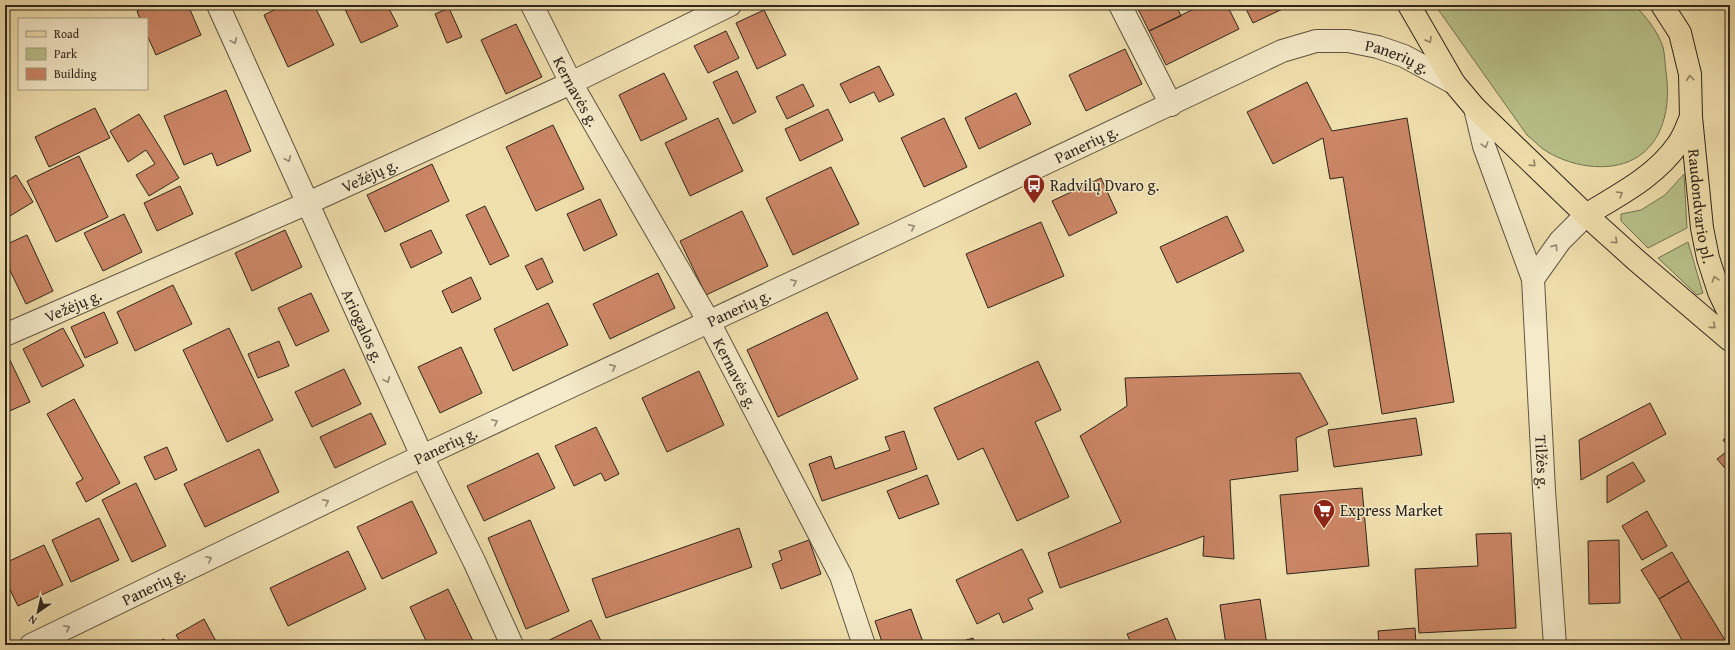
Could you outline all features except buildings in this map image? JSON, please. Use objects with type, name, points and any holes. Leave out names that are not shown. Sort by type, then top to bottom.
[{"type":"main road","points":[[1409,5],[1454,83],[1475,108],[1586,215],[1636,260],[1730,340]]},
{"type":"main road","name":"Raudondvario pl.","points":[[1662,5],[1680,33],[1690,74],[1692,117],[1702,228],[1708,258],[1717,285],[1730,315]]},
{"type":"main road","points":[[1586,215],[1643,180],[1662,165],[1679,143],[1692,117]]},
{"type":"street","name":"Ariogalos g.","points":[[218,5],[422,456],[474,561],[512,645]]},
{"type":"street","name":"Kernavės g.","points":[[532,5],[571,83],[709,322],[841,576],[864,645]]},
{"type":"street","name":"Vežėjų g.","points":[[5,335],[308,203],[571,83],[730,5]]},
{"type":"street","points":[[1120,5],[1170,105]]},
{"type":"street","name":"Panerių g.","points":[[32,645],[422,456],[1282,51],[1316,42],[1348,41],[1378,47],[1404,56],[1454,83]]},
{"type":"street","name":"Tilžės g.","points":[[1475,108],[1484,146],[1533,279],[1544,490],[1555,645]]},
{"type":"street","points":[[1533,279],[1560,241],[1586,215]]},
{"type":"green space","points":[[1435,5],[1634,5],[1655,30],[1661,41],[1664,53],[1667,92],[1666,110],[1661,127],[1653,142],[1642,154],[1628,162],[1610,166],[1589,166],[1577,164],[1559,158],[1543,149],[1527,135]]},
{"type":"green space","points":[[1684,174],[1687,228],[1648,248],[1621,221],[1621,214],[1641,210],[1665,195]]},
{"type":"green space","points":[[1688,242],[1703,293],[1697,295],[1658,258]]},
{"type":"place","name":"Radvilų Dvaro g.","points":[[1034,204]]},
{"type":"place","name":"Express Market","points":[[1324,530]]}]
